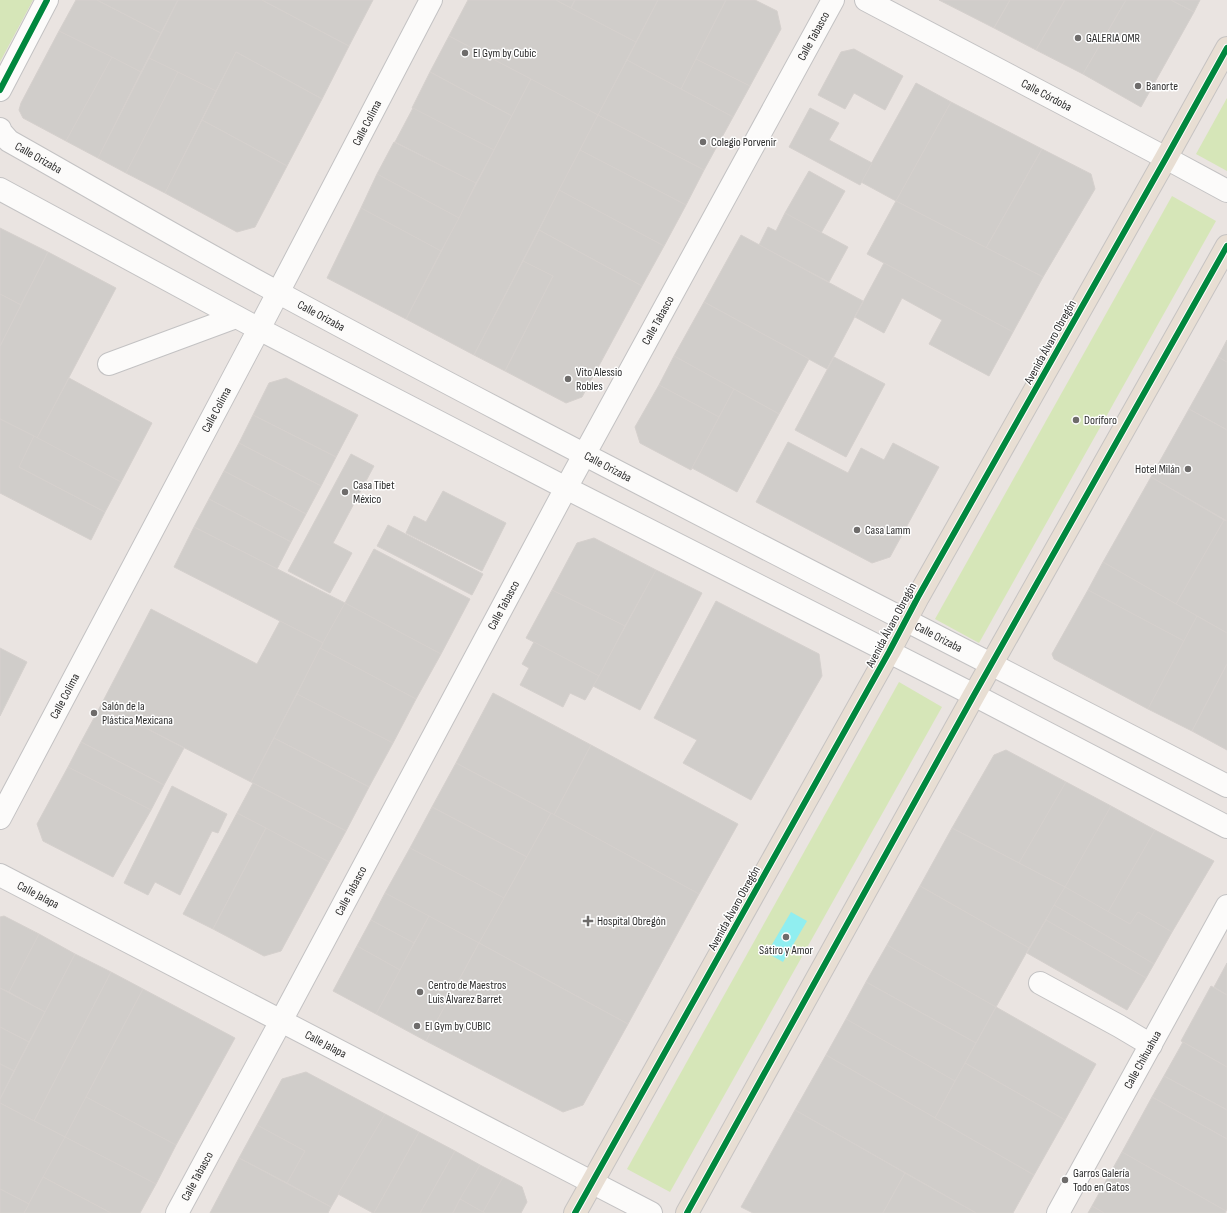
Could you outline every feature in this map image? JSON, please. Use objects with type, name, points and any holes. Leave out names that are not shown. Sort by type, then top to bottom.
[{"type":"main road","name":"Avenida Álvaro Obregón","points":[[575,1213],[889,652],[905,620],[1227,48]]},
{"type":"main road","points":[[687,1213],[974,695],[1227,246]]},
{"type":"street","points":[[0,90],[47,0]]},
{"type":"street","name":"Calle Colima","points":[[0,818],[278,293],[431,0]]},
{"type":"street","name":"Calle Tabasco","points":[[177,1213],[566,488],[833,0]]},
{"type":"street","name":"Calle Córdoba","points":[[866,0],[1227,191]]},
{"type":"street","name":"Calle Orizaba","points":[[0,129],[9,141],[278,293],[584,455],[1227,786]]},
{"type":"street","points":[[0,189],[259,329],[566,488],[974,695],[1227,827]]},
{"type":"street","points":[[109,364],[236,317]]},
{"type":"street","name":"Calle Jalapa","points":[[0,875],[651,1213]]},
{"type":"street","name":"Calle Chihuahua","points":[[1058,1213],[1227,906]]},
{"type":"street","points":[[1040,982],[1151,1045]]},
{"type":"green space","points":[[0,0],[33,0],[0,62]]},
{"type":"green space","points":[[1227,98],[1227,171],[1196,154]]},
{"type":"green space","points":[[1172,196],[1216,221],[979,643],[935,619]]},
{"type":"green space","points":[[899,682],[942,707],[670,1192],[627,1169]]},
{"type":"water","points":[[791,912],[807,921],[783,962],[767,953]]},
{"type":"building","points":[[76,0],[97,0],[161,33],[141,72],[59,31]]},
{"type":"building","points":[[97,0],[178,0],[161,33]]},
{"type":"building","points":[[178,0],[262,0],[349,46],[322,99],[236,52],[216,91],[149,58]]},
{"type":"building","points":[[262,0],[373,0],[349,46]]},
{"type":"building","points":[[468,0],[556,0],[636,42],[598,115],[449,36]]},
{"type":"building","points":[[556,0],[575,0],[571,8]]},
{"type":"building","points":[[575,0],[658,0],[636,42],[571,8]]},
{"type":"building","points":[[658,0],[726,0],[681,89],[627,60]]},
{"type":"building","points":[[726,0],[755,0],[777,11],[781,29],[750,86],[696,59]]},
{"type":"building","points":[[939,0],[1010,0],[994,28]]},
{"type":"building","points":[[1010,0],[1065,0],[1036,50],[994,28]]},
{"type":"building","points":[[1065,0],[1126,0],[1083,74],[1036,50]]},
{"type":"building","points":[[1126,0],[1171,0],[1194,12],[1141,107],[1083,74]]},
{"type":"building","points":[[1171,0],[1200,0],[1194,12]]},
{"type":"building","points":[[59,31],[112,57],[66,141],[23,118],[19,110],[21,103]]},
{"type":"building","points":[[449,36],[531,79],[512,116],[430,72]]},
{"type":"building","points":[[854,49],[903,76],[885,110],[854,93],[845,109],[818,95],[841,52]]},
{"type":"building","points":[[236,52],[322,99],[287,166],[202,120]]},
{"type":"building","points":[[112,57],[141,72],[98,158],[66,141]]},
{"type":"building","points":[[149,58],[178,72],[126,173],[98,158]]},
{"type":"building","points":[[696,59],[750,86],[733,117],[681,89]]},
{"type":"building","points":[[627,60],[733,117],[704,170],[598,115]]},
{"type":"building","points":[[178,72],[216,91],[165,193],[126,173]]},
{"type":"building","points":[[430,72],[512,116],[494,150],[412,108]]},
{"type":"building","points":[[531,79],[598,115],[474,355],[406,319]]},
{"type":"building","points":[[916,83],[951,102],[896,201],[861,182]]},
{"type":"building","points":[[951,102],[1042,149],[986,248],[896,201]]},
{"type":"building","points":[[413,108],[494,150],[476,183],[395,142]]},
{"type":"building","points":[[810,108],[839,123],[829,140],[872,163],[860,185],[789,147]]},
{"type":"building","points":[[598,115],[704,170],[686,205],[580,150]]},
{"type":"building","points":[[202,120],[287,166],[255,227],[237,232],[165,193]]},
{"type":"building","points":[[394,142],[476,183],[459,218],[377,174]]},
{"type":"building","points":[[1042,149],[1091,174],[1095,189],[1043,277],[986,248]]},
{"type":"building","points":[[580,150],[686,205],[664,246],[559,190]]},
{"type":"building","points":[[809,171],[845,191],[821,233],[785,213]]},
{"type":"building","points":[[377,174],[459,218],[441,251],[361,208]]},
{"type":"building","points":[[559,190],[664,246],[642,286],[539,230]]},
{"type":"building","points":[[896,201],[1043,277],[1013,332],[867,254]]},
{"type":"building","points":[[361,208],[441,251],[406,319],[327,278]]},
{"type":"building","points":[[785,213],[848,247],[829,282],[759,245],[768,227],[776,231]]},
{"type":"building","points":[[0,228],[48,252],[21,305],[0,294]]},
{"type":"building","points":[[539,230],[642,286],[582,397],[566,403],[505,371],[553,276],[523,261]]},
{"type":"building","points":[[741,235],[863,301],[827,369],[704,302]]},
{"type":"building","points":[[48,252],[116,288],[37,438],[0,419],[0,346]]},
{"type":"building","points":[[523,261],[553,276],[505,371],[474,355]]},
{"type":"building","points":[[884,263],[1013,332],[989,376],[929,344],[942,320],[902,298],[884,333],[855,317]]},
{"type":"building","points":[[0,294],[21,305],[0,346]]},
{"type":"building","points":[[704,302],[809,359],[779,414],[674,356]]},
{"type":"building","points":[[1227,340],[1227,362],[1218,357]]},
{"type":"building","points":[[674,356],[734,389],[719,417],[659,385]]},
{"type":"building","points":[[834,357],[885,384],[846,457],[795,430]]},
{"type":"building","points":[[1218,357],[1227,362],[1227,430],[1189,409]]},
{"type":"building","points":[[69,378],[152,423],[121,482],[37,438]]},
{"type":"building","points":[[286,378],[358,415],[336,457],[253,415],[269,383]]},
{"type":"building","points":[[659,385],[719,417],[691,470],[640,443],[635,427]]},
{"type":"building","points":[[734,389],[779,414],[737,492],[692,468]]},
{"type":"building","points":[[1189,409],[1227,430],[1227,521],[1151,477]]},
{"type":"building","points":[[253,415],[336,457],[321,486],[239,443]]},
{"type":"building","points":[[0,419],[34,436],[19,467],[105,512],[91,540],[0,493]]},
{"type":"building","points":[[34,436],[121,482],[105,512],[19,467]]},
{"type":"building","name":"Casa Lamm","points":[[788,442],[848,473],[861,448],[884,460],[893,443],[939,467],[890,557],[872,563],[756,502]]},
{"type":"building","points":[[239,443],[321,486],[306,514],[224,471]]},
{"type":"building","points":[[351,454],[374,466],[333,543],[352,553],[330,593],[288,571]]},
{"type":"building","points":[[224,471],[306,514],[291,542],[209,499]]},
{"type":"building","points":[[1151,477],[1224,520],[1176,604],[1103,562]]},
{"type":"building","points":[[443,491],[506,523],[482,571],[406,533],[414,516],[426,522]]},
{"type":"building","points":[[209,499],[291,542],[277,569],[194,527]]},
{"type":"building","points":[[1224,520],[1227,521],[1227,633],[1176,604]]},
{"type":"building","points":[[388,525],[483,574],[472,595],[377,546]]},
{"type":"building","points":[[194,527],[345,603],[323,643],[174,567]]},
{"type":"building","points":[[594,538],[656,570],[625,626],[552,590],[577,543]]},
{"type":"building","points":[[374,549],[470,599],[441,654],[345,603]]},
{"type":"building","points":[[1103,562],[1197,616],[1184,641],[1088,590]]},
{"type":"building","points":[[656,570],[702,593],[640,710],[593,686]]},
{"type":"building","points":[[552,590],[625,626],[599,676],[526,638]]},
{"type":"building","points":[[1088,590],[1184,641],[1148,709],[1054,659],[1052,654]]},
{"type":"building","points":[[716,601],[819,654],[822,676],[751,800],[683,763],[697,740],[654,718]]},
{"type":"building","points":[[345,603],[441,654],[416,699],[320,648]]},
{"type":"building","points":[[151,609],[257,664],[280,621],[323,643],[251,782],[101,705]]},
{"type":"building","points":[[1197,616],[1227,633],[1227,664],[1192,731],[1148,709]]},
{"type":"building","points":[[534,642],[599,676],[585,700],[570,693],[563,707],[520,685],[529,668],[522,664]]},
{"type":"building","points":[[0,648],[27,662],[0,716]]},
{"type":"building","points":[[320,648],[416,699],[393,743],[297,694]]},
{"type":"building","points":[[1227,664],[1227,750],[1192,731]]},
{"type":"building","points":[[493,693],[591,745],[554,815],[456,763]]},
{"type":"building","points":[[297,694],[393,743],[369,787],[274,738]]},
{"type":"building","points":[[101,705],[184,748],[164,785],[81,742]]},
{"type":"building","points":[[274,738],[369,787],[346,831],[251,782]]},
{"type":"building","points":[[81,742],[164,785],[151,810],[68,767]]},
{"type":"building","points":[[591,745],[738,824],[699,894],[554,815]]},
{"type":"building","points":[[1006,750],[1066,782],[1019,863],[952,828],[994,755]]},
{"type":"building","points":[[456,763],[551,813],[527,857],[432,807]]},
{"type":"building","points":[[68,767],[151,810],[113,877],[43,841],[37,824]]},
{"type":"building","points":[[1066,782],[1111,806],[1065,887],[1019,863]]},
{"type":"building","points":[[253,783],[346,831],[329,862],[237,813]]},
{"type":"building","points":[[172,786],[227,814],[218,833],[212,831],[180,895],[155,882],[148,895],[124,883]]},
{"type":"building","points":[[1111,806],[1155,830],[1108,912],[1065,887]]},
{"type":"building","points":[[432,807],[527,857],[504,898],[410,848]]},
{"type":"building","points":[[237,813],[266,828],[213,929],[183,914]]},
{"type":"building","name":"Hospital Obregón","points":[[551,813],[699,894],[628,1024],[479,943]]},
{"type":"building","points":[[266,828],[329,862],[281,951],[264,956],[213,929]]},
{"type":"building","points":[[952,828],[1065,887],[1029,948],[920,886]]},
{"type":"building","points":[[1155,830],[1214,861],[1172,932],[1138,912],[1130,924],[1108,912]]},
{"type":"building","points":[[410,848],[504,898],[479,943],[385,893]]},
{"type":"building","points":[[920,886],[1029,948],[996,1007],[887,945]]},
{"type":"building","points":[[1065,887],[1130,924],[1138,912],[1172,932],[1154,964],[1054,905]]},
{"type":"building","points":[[385,893],[429,916],[414,943],[371,920]]},
{"type":"building","points":[[1054,905],[1154,964],[1146,978],[1046,920]]},
{"type":"building","points":[[4,916],[39,934],[9,992],[0,988],[0,917]]},
{"type":"building","name":"Centro de Maestros Luis Álvarez Barret","points":[[429,916],[479,943],[426,1041],[376,1014]]},
{"type":"building","points":[[371,920],[414,943],[400,970],[357,946]]},
{"type":"building","points":[[1046,920],[1146,978],[1127,1010],[1027,953]]},
{"type":"building","points":[[39,934],[75,954],[45,1012],[9,992]]},
{"type":"building","points":[[479,943],[628,1024],[583,1105],[563,1112],[426,1041]]},
{"type":"building","points":[[887,945],[996,1007],[976,1043],[866,982]]},
{"type":"building","points":[[357,946],[400,970],[376,1014],[333,991]]},
{"type":"building","points":[[75,954],[111,972],[34,1121],[0,1103],[0,1099]]},
{"type":"building","points":[[1227,963],[1227,995],[1214,987]]},
{"type":"building","points":[[111,972],[143,989],[65,1137],[34,1121]]},
{"type":"building","points":[[866,982],[976,1043],[955,1081],[846,1019]]},
{"type":"building","points":[[1211,986],[1227,995],[1227,1067],[1181,1041]]},
{"type":"building","points":[[0,988],[45,1012],[29,1042],[0,1027]]},
{"type":"building","points":[[143,989],[235,1038],[176,1145],[86,1097]]},
{"type":"building","points":[[996,1007],[1096,1064],[1065,1120],[965,1063]]},
{"type":"building","points":[[846,1019],[955,1081],[935,1118],[826,1055]]},
{"type":"building","points":[[0,1027],[29,1042],[14,1071],[0,1064]]},
{"type":"building","points":[[1183,1042],[1227,1067],[1227,1110],[1164,1076]]},
{"type":"building","points":[[826,1055],[1034,1175],[1013,1213],[976,1213],[795,1110]]},
{"type":"building","points":[[965,1063],[1065,1120],[1034,1175],[935,1118]]},
{"type":"building","points":[[0,1064],[14,1071],[0,1099]]},
{"type":"building","points":[[306,1072],[385,1114],[331,1207],[287,1183],[305,1151],[257,1125],[282,1079]]},
{"type":"building","points":[[1164,1076],[1227,1110],[1227,1139],[1152,1097]]},
{"type":"building","points":[[86,1097],[176,1145],[156,1184],[65,1137]]},
{"type":"building","points":[[1152,1097],[1227,1139],[1226,1211],[1122,1152]]},
{"type":"building","points":[[0,1103],[65,1137],[29,1204],[0,1189]]},
{"type":"building","points":[[795,1110],[905,1173],[883,1213],[753,1213],[741,1207]]},
{"type":"building","points":[[385,1114],[419,1132],[373,1213],[338,1194]]},
{"type":"building","points":[[257,1125],[305,1151],[287,1183],[239,1158]]},
{"type":"building","points":[[419,1132],[455,1151],[420,1213],[374,1213]]},
{"type":"building","points":[[65,1137],[156,1184],[140,1213],[111,1213],[43,1177]]},
{"type":"building","points":[[455,1151],[480,1165],[453,1213],[420,1213]]},
{"type":"building","points":[[1122,1152],[1226,1211],[1225,1213],[1104,1213],[1092,1206]]},
{"type":"building","points":[[239,1158],[331,1207],[328,1213],[210,1213]]},
{"type":"building","points":[[480,1165],[503,1177],[483,1212],[460,1199]]},
{"type":"building","points":[[905,1173],[976,1213],[883,1213]]},
{"type":"building","points":[[43,1177],[111,1213],[24,1213]]},
{"type":"building","points":[[503,1177],[522,1187],[527,1202],[521,1213],[483,1212]]},
{"type":"building","points":[[0,1189],[29,1204],[24,1213],[0,1213]]},
{"type":"building","points":[[460,1199],[483,1212],[485,1213],[453,1213]]},
{"type":"building","points":[[1092,1206],[1104,1213],[1088,1213]]},
{"type":"cycle path","points":[[0,90],[47,0]]},
{"type":"cycle path","points":[[575,1213],[889,652],[918,597],[1227,48]]},
{"type":"cycle path","points":[[687,1213],[974,695],[1227,246]]},
{"type":"place","name":"GALERIA OMR","points":[[1078,38]]},
{"type":"place","name":"El Gym by Cubic","points":[[465,53]]},
{"type":"place","name":"Banorte","points":[[1138,86]]},
{"type":"place","name":"Colegio Porvenir","points":[[703,142]]},
{"type":"place","name":"Vito Alessio Robles","points":[[568,379]]},
{"type":"place","name":"Doríforo","points":[[1076,420]]},
{"type":"place","name":"Hotel Milán","points":[[1188,469]]},
{"type":"place","name":"Casa Tibet México","points":[[345,492]]},
{"type":"place","name":"Casa Lamm","points":[[857,530]]},
{"type":"place","name":"Salón de la Plástica Mexicana","points":[[94,713]]},
{"type":"place","name":"Hospital Obregón","points":[[588,921]]},
{"type":"place","name":"Sátiro y Amor","points":[[786,937]]},
{"type":"place","name":"Centro de Maestros Luis Álvarez Barret","points":[[420,992]]},
{"type":"place","name":"El Gym by CUBIC","points":[[417,1026]]},
{"type":"place","name":"Garros Galería Todo en Gatos","points":[[1065,1180]]}]
